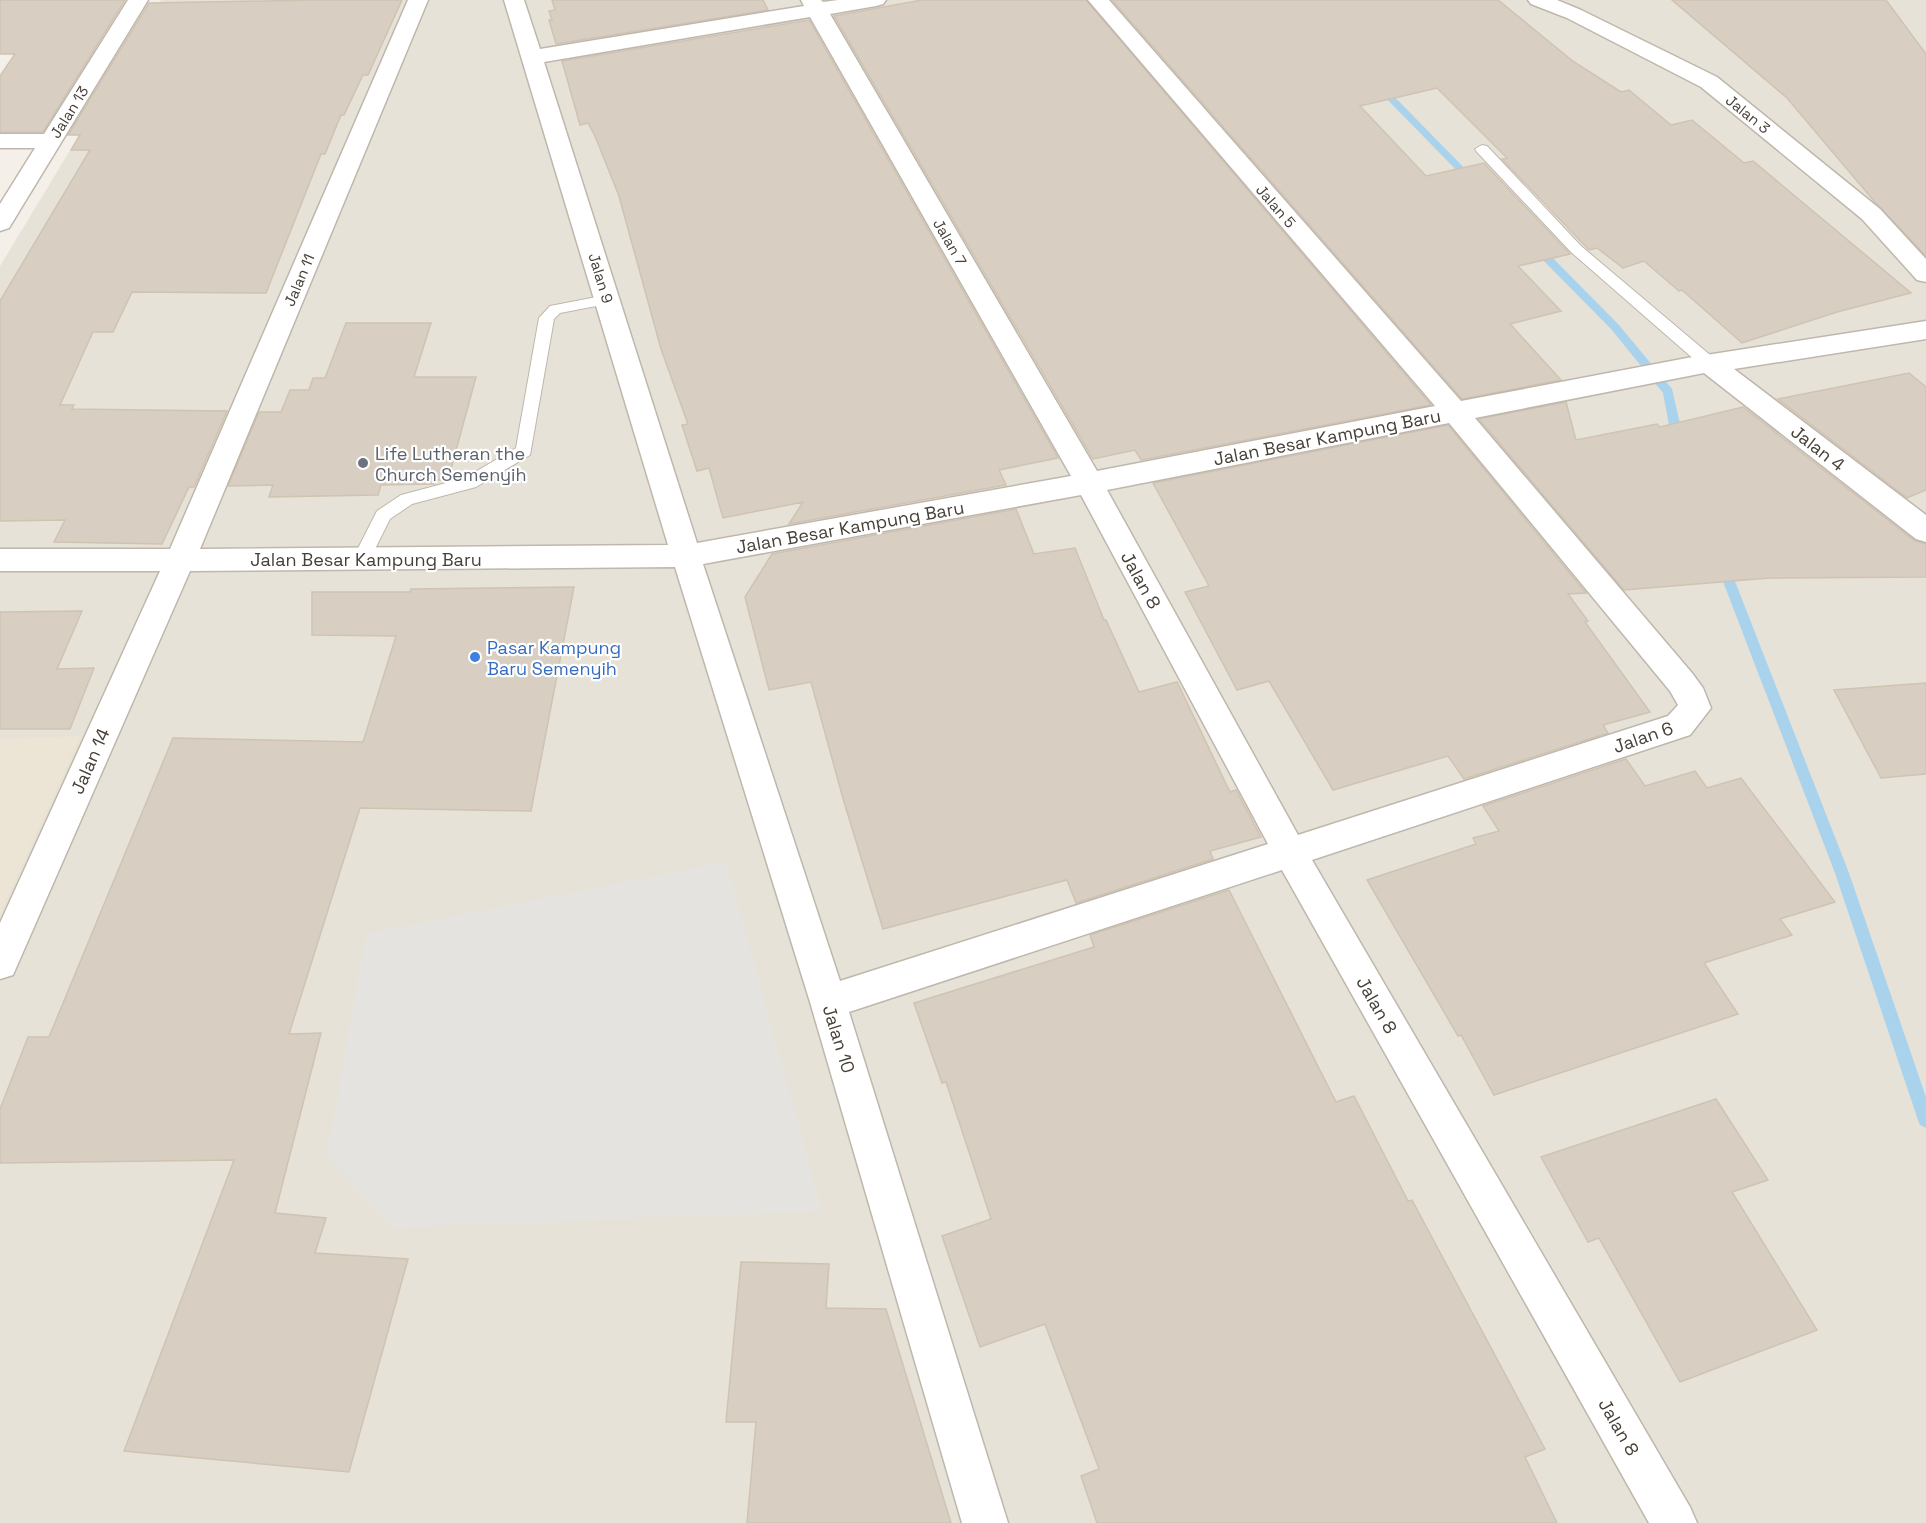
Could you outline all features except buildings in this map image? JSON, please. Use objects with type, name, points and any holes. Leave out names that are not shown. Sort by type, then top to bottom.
[{"type":"street","name":"Jalan 13","points":[[0,223],[138,0]]},
{"type":"street","name":"Jalan 11","points":[[180,560],[417,0]]},
{"type":"street","name":"Jalan 9","points":[[514,0],[686,556]]},
{"type":"street","points":[[532,57],[814,5],[876,0]]},
{"type":"street","name":"Jalan 5","points":[[1098,0],[1455,412]]},
{"type":"street","name":"Jalan 3","points":[[1538,0],[1574,14],[1708,82],[1871,214],[1926,274]]},
{"type":"street","name":"Jalan 7","points":[[814,5],[1089,483]]},
{"type":"street","points":[[0,141],[51,141]]},
{"type":"street","name":"Jalan Besar Kampung Baru","points":[[0,560],[361,560],[686,556],[1089,483],[1627,379],[1926,330]]},
{"type":"street","name":"Jalan 4","points":[[1699,366],[1926,531]]},
{"type":"street","name":"Jalan 6","points":[[1289,851],[1679,726],[1695,708],[1692,697],[1681,682],[1455,412]]},
{"type":"street","name":"Jalan 8","points":[[1089,483],[1289,851],[1674,1523]]},
{"type":"street","name":"Jalan 10","points":[[686,556],[828,1002],[985,1523]]},
{"type":"street","name":"Jalan 14","points":[[0,963],[180,560]]},
{"type":"street","points":[[828,1002],[1289,851]]},
{"type":"lane","points":[[1482,150],[1576,249],[1699,366]]},
{"type":"lane","points":[[361,560],[383,515],[408,499],[470,483],[524,451],[547,318],[555,309],[607,300]]},
{"type":"shaded area","points":[[161,0],[1926,0],[1926,1523],[0,1523],[0,266]]},
{"type":"shaded area","points":[[81,736],[0,914],[0,739]]},
{"type":"shaded area","points":[[726,862],[822,1211],[393,1228],[327,1157],[366,934]]},
{"type":"waterway","points":[[1380,87],[1471,180]]},
{"type":"waterway","points":[[1535,246],[1615,327],[1668,392],[1678,441]]},
{"type":"waterway","points":[[1723,566],[1842,873],[1926,1120]]},
{"type":"place","name":"Life Lutheran the Church Semenyih","points":[[363,463]]},
{"type":"place","name":"Pasar Kampung Baru Semenyih","points":[[475,657]]}]
